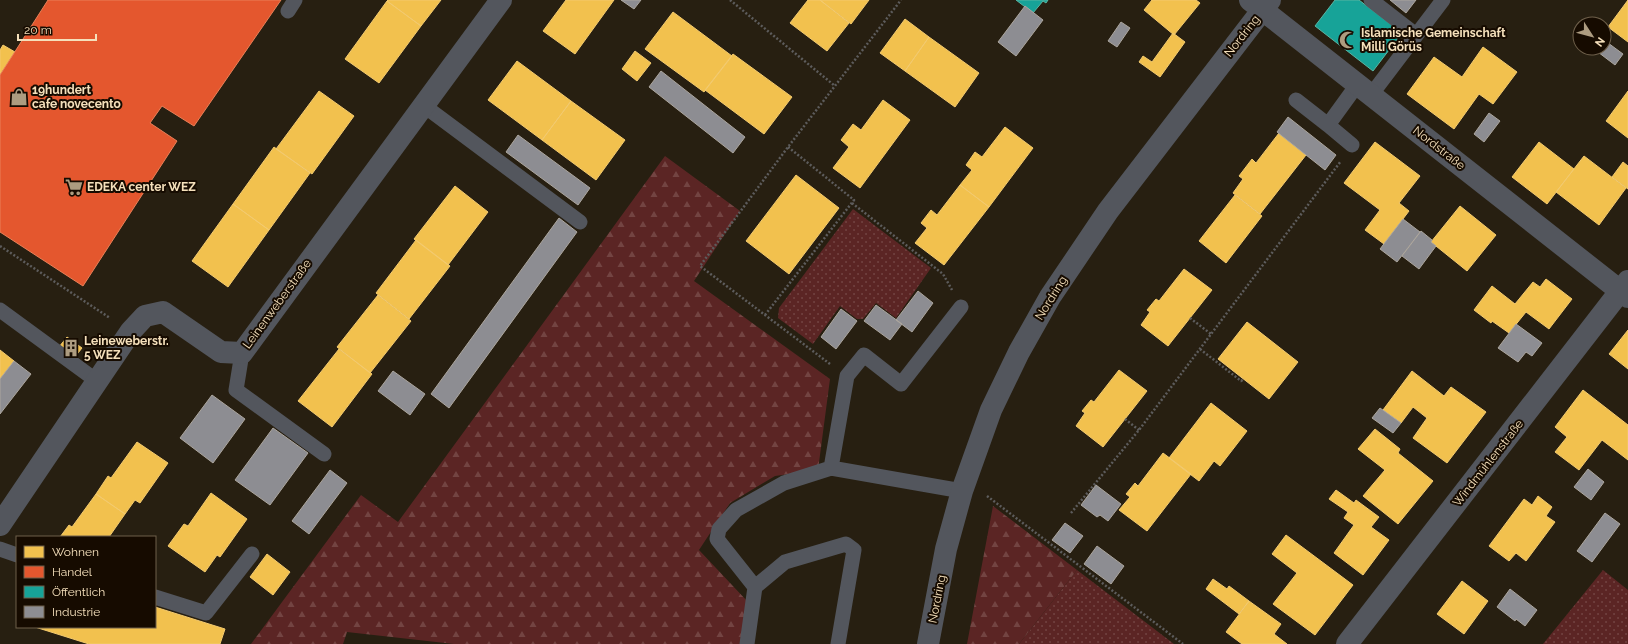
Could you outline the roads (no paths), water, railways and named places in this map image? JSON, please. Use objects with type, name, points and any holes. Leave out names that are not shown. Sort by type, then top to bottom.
[{"type":"street","name":"Leinenweberstraße","points":[[0,525],[131,331],[145,316],[163,312],[221,352],[242,353],[501,0]]},
{"type":"street","name":"Nordstraße","points":[[1260,3],[1364,90],[1625,290]]},
{"type":"street","name":"Nordring","points":[[928,644],[946,549],[964,486],[994,404],[1019,352],[1050,297],[1108,211],[1260,3]]},
{"type":"street","name":"Windmühlenstraße","points":[[1347,644],[1625,290]]},
{"type":"lane","points":[[1371,0],[1416,35]]},
{"type":"lane","points":[[1328,125],[1364,90],[1416,35],[1442,0]]},
{"type":"lane","points":[[1296,100],[1352,145]]},
{"type":"lane","points":[[423,105],[580,222]]},
{"type":"lane","points":[[831,468],[847,376],[864,355],[901,384],[961,307]]},
{"type":"lane","points":[[0,310],[97,381]]},
{"type":"lane","points":[[242,353],[236,390],[324,454]]},
{"type":"lane","points":[[755,587],[717,539],[719,529],[736,510],[778,487],[831,468],[964,486]]},
{"type":"lane","points":[[747,644],[755,587],[785,562],[846,544],[854,550],[838,644]]},
{"type":"lane","points":[[0,550],[16,555]]},
{"type":"lane","points":[[156,598],[206,613],[252,554]]},
{"type":"place","name":"Islamische Gemeinschaft Milli Görüs","points":[[1348,40]]},
{"type":"place","name":"19hundert cafe novecento","points":[[19,97]]},
{"type":"place","name":"EDEKA center WEZ","points":[[74,187]]},
{"type":"place","name":"Leineweberstr. 5 WEZ","points":[[71,348]]}]
